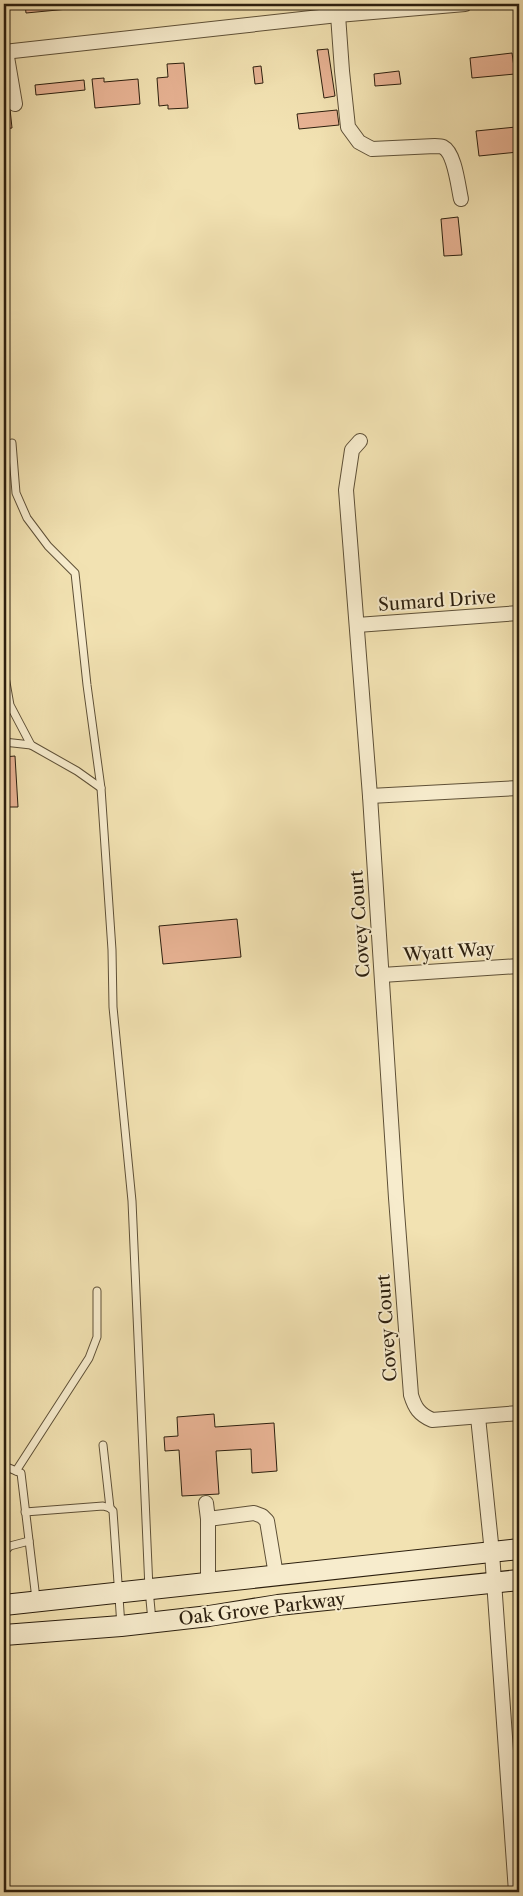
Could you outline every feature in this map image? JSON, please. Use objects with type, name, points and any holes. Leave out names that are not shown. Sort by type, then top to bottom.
[{"type":"main road","name":"Oak Grove Parkway","points":[[4,1605],[519,1549]]},
{"type":"main road","name":"Oak Grove Parkway","points":[[4,1635],[121,1626],[209,1616],[278,1605],[519,1580]]},
{"type":"street","points":[[15,104],[5,52],[338,15],[465,4]]},
{"type":"street","points":[[338,15],[348,128],[359,142],[372,149],[444,147],[454,164],[461,199]]},
{"type":"street","name":"Covey Court","points":[[360,441],[352,450],[346,490],[370,796],[411,1395],[415,1407],[423,1416],[432,1420],[478,1417]]},
{"type":"street","name":"Sumard Drive","points":[[357,625],[519,613]]},
{"type":"street","points":[[370,796],[519,788]]},
{"type":"street","name":"Wyatt Way","points":[[382,975],[519,966]]},
{"type":"street","points":[[516,1892],[492,1552],[478,1417],[519,1414]]},
{"type":"street","points":[[206,1503],[208,1519],[208,1583]]},
{"type":"street","points":[[208,1519],[254,1513],[262,1516],[267,1521],[276,1575]]},
{"type":"lane","points":[[12,443],[16,493],[27,518],[48,546],[75,573],[87,685],[101,788],[111,940],[113,1008],[132,1201],[152,1622]]},
{"type":"lane","points":[[4,671],[10,704],[31,745]]},
{"type":"lane","points":[[4,742],[31,745],[77,771],[101,788]]},
{"type":"lane","points":[[16,1471],[89,1358],[97,1337],[97,1291]]},
{"type":"lane","points":[[103,1445],[110,1508],[112,1510],[121,1626]]},
{"type":"lane","points":[[4,1468],[21,1473],[36,1602]]},
{"type":"lane","points":[[25,1512],[103,1506],[110,1508]]},
{"type":"lane","points":[[4,1552],[10,1546],[29,1541]]},
{"type":"building","points":[[25,4],[67,4],[68,9],[26,13]]},
{"type":"building","points":[[328,49],[335,96],[324,98],[317,50]]},
{"type":"building","points":[[512,53],[515,74],[472,78],[470,58]]},
{"type":"building","points":[[184,63],[188,108],[168,109],[168,105],[159,106],[157,78],[168,77],[167,64]]},
{"type":"building","points":[[261,66],[263,83],[255,84],[253,67]]},
{"type":"building","points":[[399,71],[401,84],[375,86],[374,74]]},
{"type":"building","points":[[104,78],[104,82],[138,79],[140,104],[95,108],[92,79]]},
{"type":"building","points":[[84,80],[85,90],[36,95],[35,85]]},
{"type":"building","points":[[4,109],[10,109],[12,128],[4,129]]},
{"type":"building","points":[[337,110],[339,125],[299,129],[297,114]]},
{"type":"building","points":[[516,127],[518,152],[479,156],[476,131]]},
{"type":"building","points":[[458,217],[462,255],[444,256],[441,219]]},
{"type":"building","points":[[15,756],[18,807],[7,807],[6,795],[4,795],[4,785],[6,785],[4,757]]},
{"type":"building","points":[[237,919],[241,957],[163,964],[159,926]]},
{"type":"building","points":[[214,1414],[215,1427],[274,1423],[277,1471],[252,1473],[251,1449],[216,1451],[219,1494],[182,1496],[179,1450],[165,1451],[164,1437],[178,1436],[177,1417]]}]
